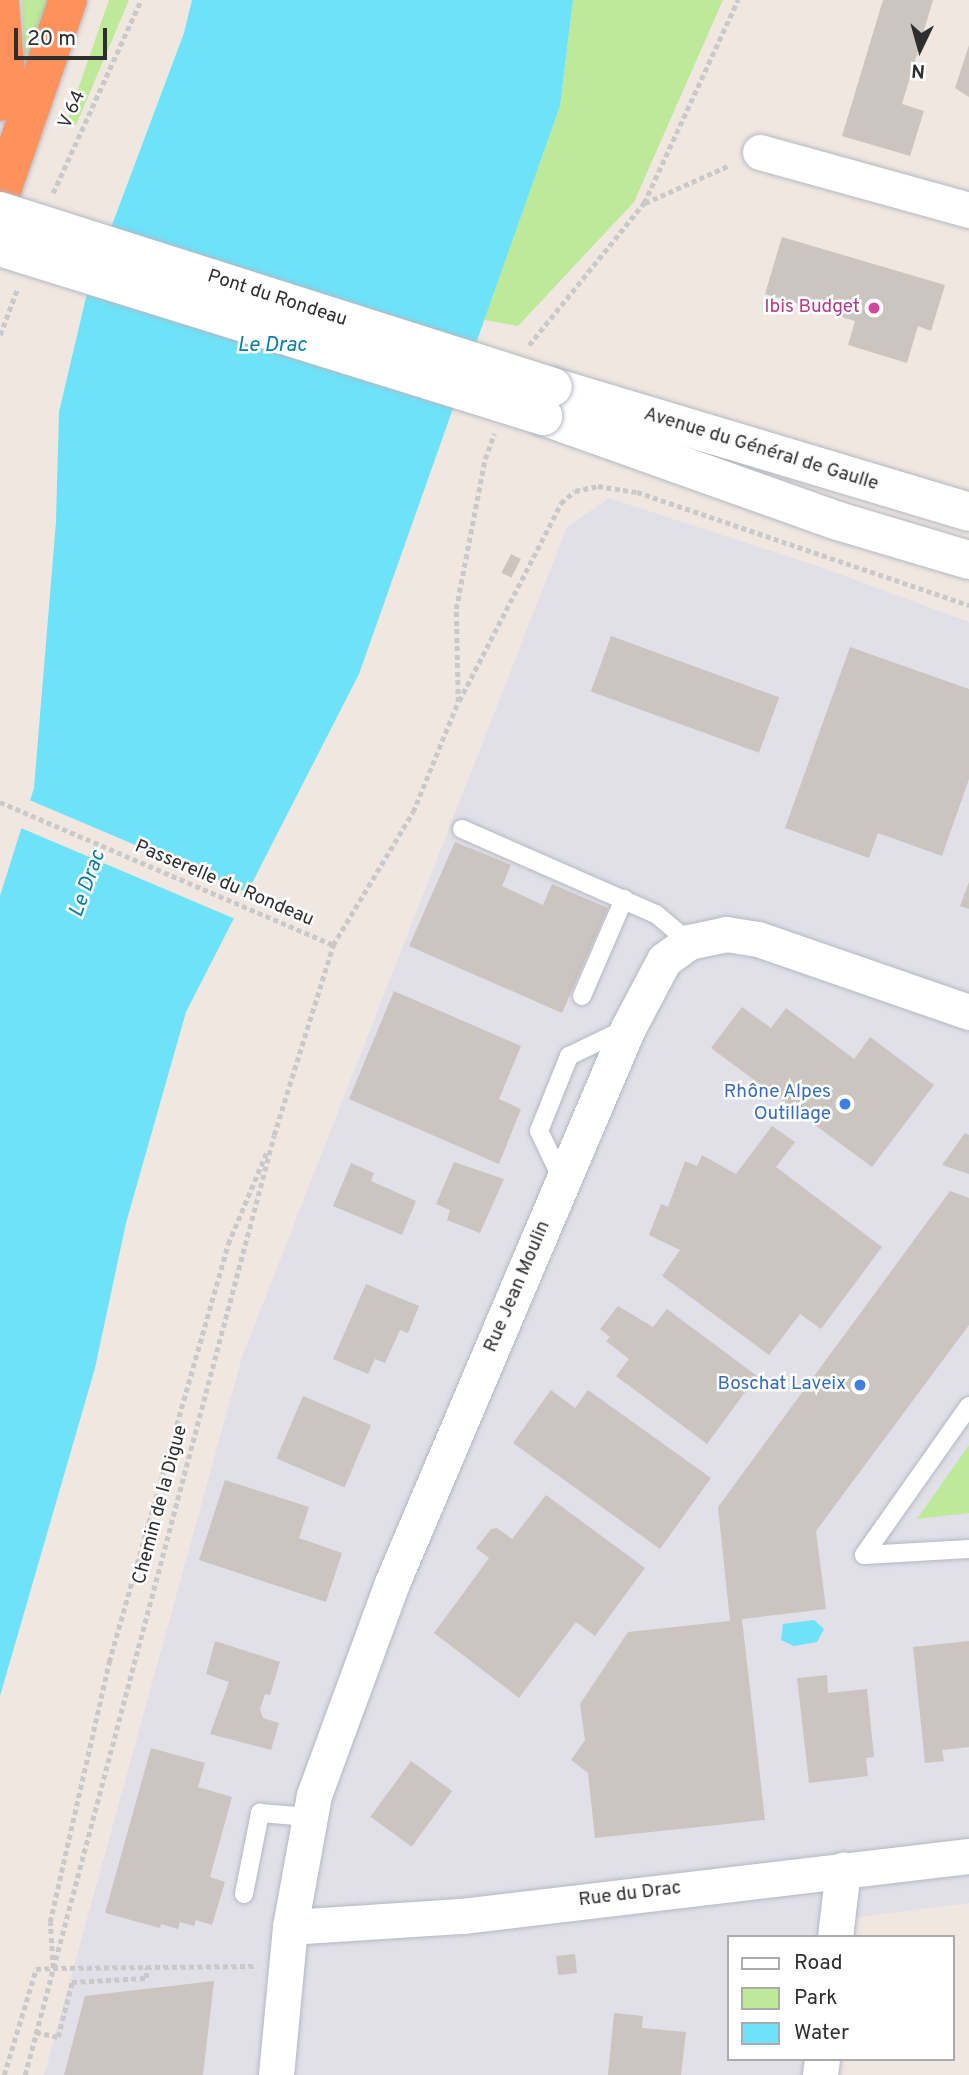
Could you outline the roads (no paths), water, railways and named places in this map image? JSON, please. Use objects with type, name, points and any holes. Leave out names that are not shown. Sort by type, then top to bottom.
[{"type":"highway","points":[[0,196],[68,0]]},
{"type":"highway","points":[[0,3],[5,65],[0,102]]},
{"type":"main road","name":"Pont du Rondeau","points":[[0,211],[548,401]]},
{"type":"main road","points":[[0,247],[548,401],[838,521],[969,560]]},
{"type":"main road","name":"Avenue du Général de Gaulle","points":[[548,401],[969,512]]},
{"type":"street","points":[[760,152],[964,209]]},
{"type":"street","name":"Rue Jean Moulin","points":[[276,2075],[290,1927],[309,1817],[392,1583],[628,1028],[664,960],[689,943],[726,934],[758,939],[969,1012]]},
{"type":"street","name":"Rue du Drac","points":[[290,1927],[462,1916],[969,1856]]},
{"type":"street","points":[[835,1935],[843,1869]]},
{"type":"lane","points":[[462,829],[656,914],[689,943]]},
{"type":"lane","points":[[582,996],[624,899]]},
{"type":"lane","points":[[969,1406],[864,1555],[969,1549]]},
{"type":"lane","points":[[244,1894],[260,1813],[309,1817]]},
{"type":"water","name":"Le Drac","points":[[192,0],[573,0],[560,106],[359,674],[186,1012],[126,1223],[95,1368],[0,1696],[0,896],[34,788],[56,522],[59,412],[88,289],[184,33]]},
{"type":"water","points":[[814,1620],[824,1629],[817,1642],[794,1646],[781,1640],[783,1624]]},
{"type":"place","name":"Ibis Budget","points":[[874,308]]},
{"type":"place","name":"Rhône Alpes Outillage","points":[[845,1104]]},
{"type":"place","name":"Boschat Laveix","points":[[860,1385]]}]
